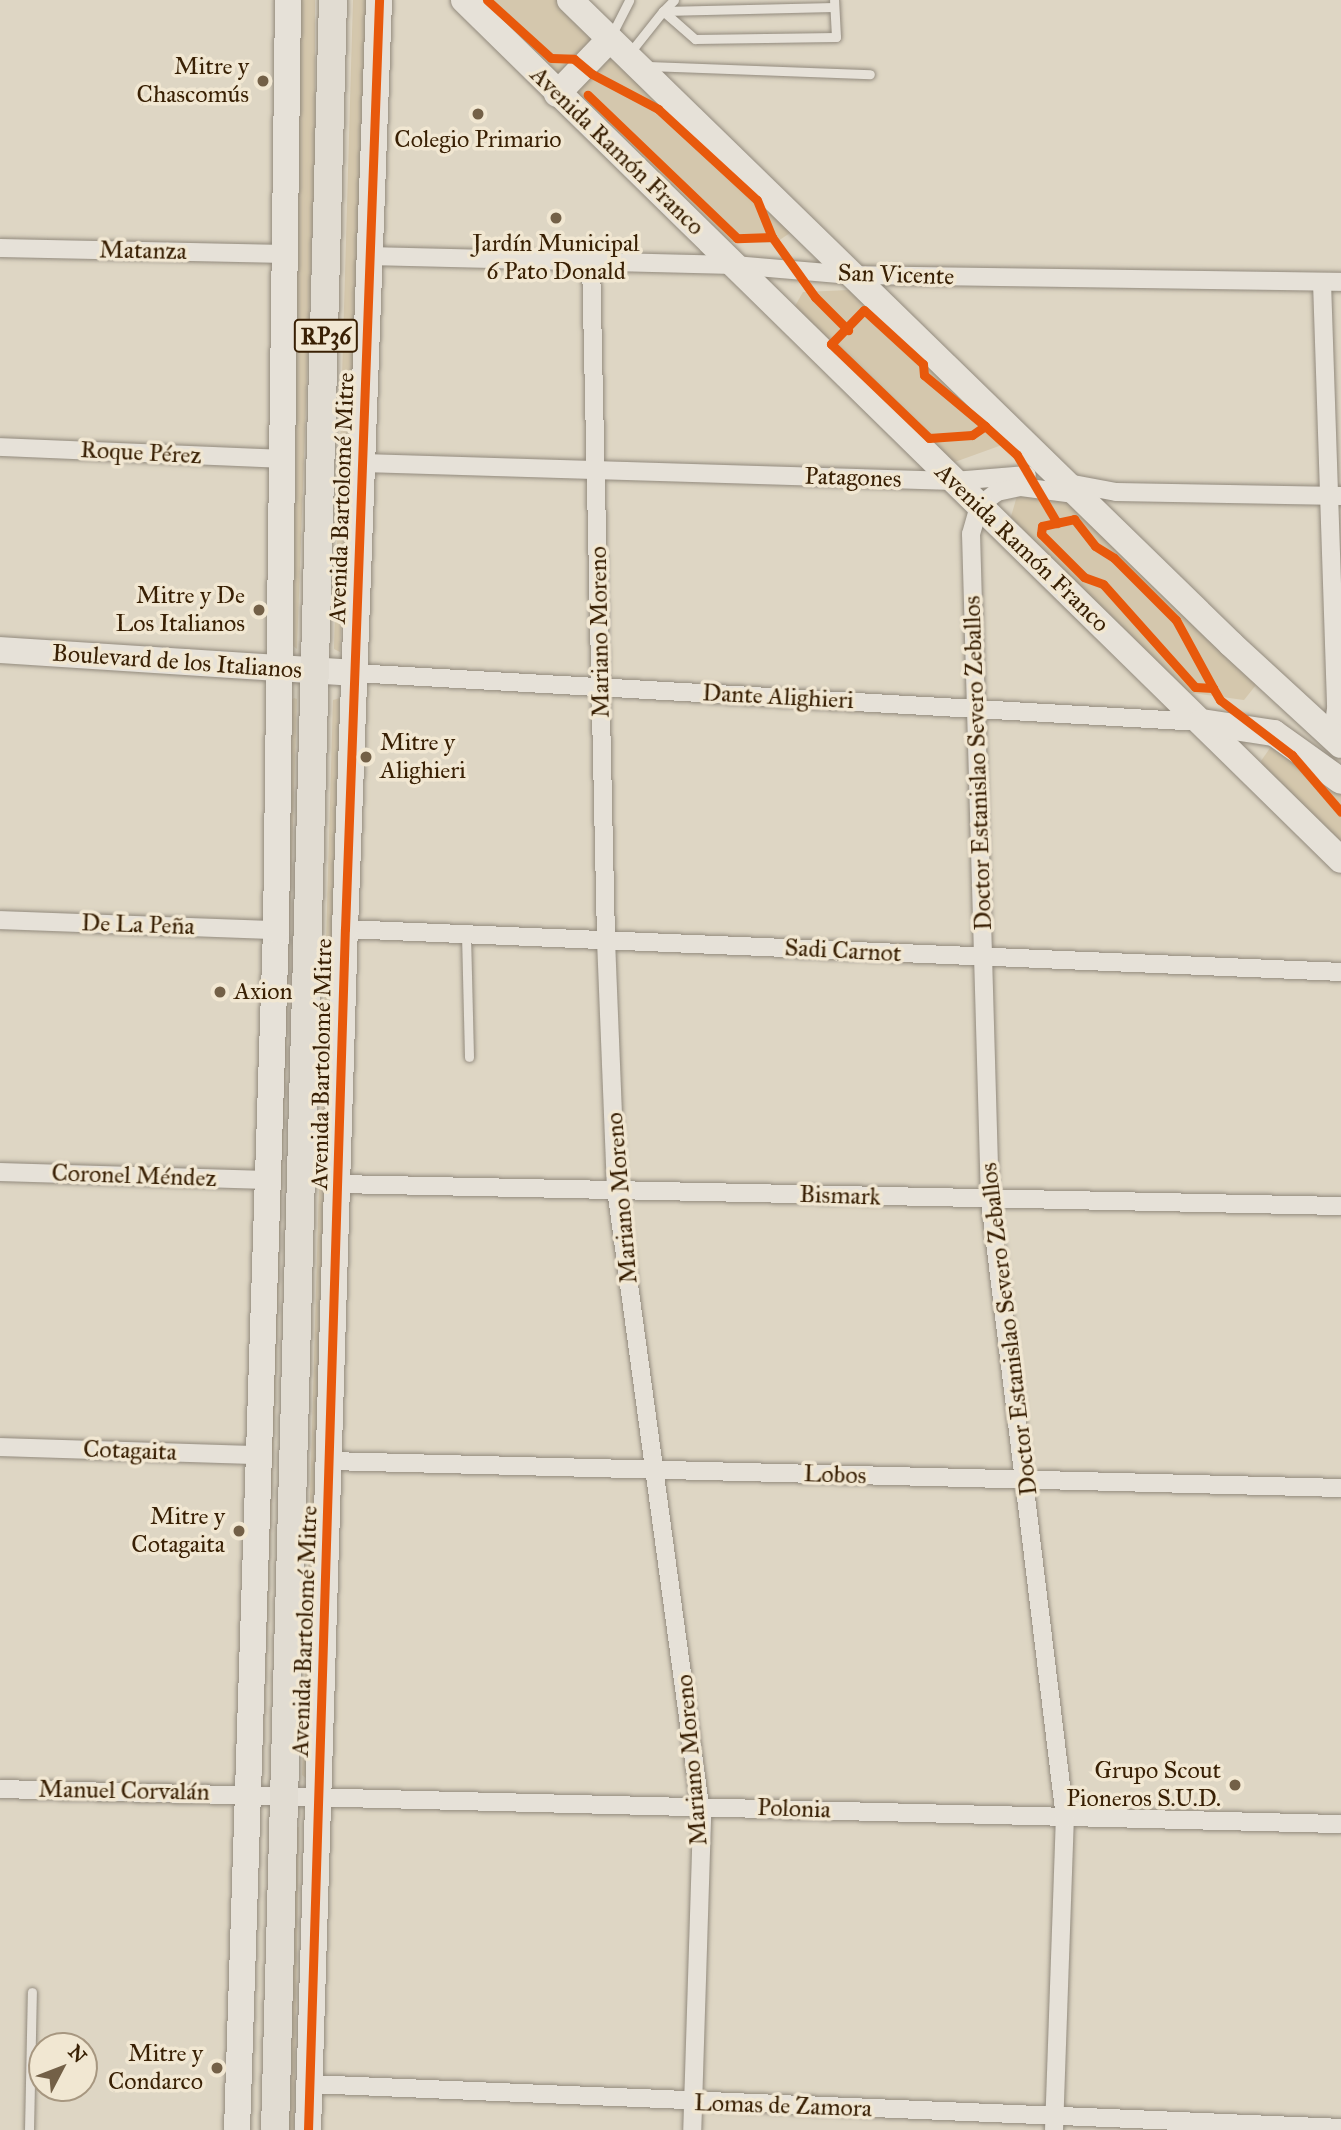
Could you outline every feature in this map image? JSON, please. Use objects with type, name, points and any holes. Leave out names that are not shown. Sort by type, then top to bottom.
[{"type":"main road","name":"Avenida Bartolomé Mitre","points":[[275,2130],[317,671],[333,0]]},
{"type":"street","name":"Avenida Bartolomé Mitre","points":[[237,2130],[275,930],[288,0]]},
{"type":"street","name":"Avenida Bartolomé Mitre","points":[[308,2130],[345,929],[379,0]]},
{"type":"street","name":"Avenida Ramón Franco","points":[[464,0],[1341,860]]},
{"type":"street","points":[[570,0],[1231,644],[1338,738]]},
{"type":"street","points":[[557,94],[625,54]]},
{"type":"street","name":"Matanza","points":[[0,248],[286,254]]},
{"type":"street","name":"San Vicente","points":[[368,256],[734,265],[851,275],[1341,282]]},
{"type":"street","name":"Mariano Moreno","points":[[591,261],[606,940],[616,1189],[701,1807],[692,2130]]},
{"type":"street","points":[[1322,282],[1333,496],[1338,738]]},
{"type":"street","name":"Roque Pérez","points":[[0,447],[282,459]]},
{"type":"street","name":"Patagones","points":[[363,463],[954,481],[1028,475],[1071,489],[1333,496]]},
{"type":"street","points":[[979,506],[997,492],[1021,487],[1071,489]]},
{"type":"street","name":"Doctor Estanislao Severo Zeballos","points":[[979,506],[971,534],[990,1201],[1027,1481],[1065,1818],[1054,2123]]},
{"type":"street","points":[[1231,644],[1286,710],[1341,766]]},
{"type":"street","name":"Boulevard de los Italianos","points":[[0,650],[354,673]]},
{"type":"street","name":"Dante Alighieri","points":[[354,673],[1201,722]]},
{"type":"street","points":[[1201,722],[1274,733],[1341,781]]},
{"type":"street","name":"De La Peña","points":[[0,920],[275,930]]},
{"type":"street","name":"Sadi Carnot","points":[[345,929],[1341,972]]},
{"type":"street","name":"Coronel Méndez","points":[[0,1172],[267,1180]]},
{"type":"street","name":"Bismark","points":[[339,1184],[616,1189],[990,1201],[1341,1206]]},
{"type":"street","name":"Cotagaita","points":[[0,1447],[260,1455]]},
{"type":"street","name":"Lobos","points":[[330,1461],[1341,1488]]},
{"type":"street","name":"Manuel Corvalán","points":[[0,1789],[248,1795]]},
{"type":"street","name":"Polonia","points":[[248,1795],[1341,1824]]},
{"type":"street","name":"Lomas de Zamora","points":[[310,2084],[1054,2123],[1341,2127]]},
{"type":"lane","points":[[625,54],[620,12],[629,0]]},
{"type":"lane","points":[[625,54],[674,0]]},
{"type":"lane","points":[[834,4],[836,37],[695,39],[663,11],[834,4]]},
{"type":"lane","points":[[625,54],[870,74]]},
{"type":"lane","points":[[466,934],[469,1057]]},
{"type":"lane","points":[[29,2130],[32,1992]]},
{"type":"shaded area","points":[[297,0],[315,0],[315,161],[297,649],[292,645]]},
{"type":"shaded area","points":[[353,0],[370,0],[340,652],[334,649]]},
{"type":"shaded area","points":[[475,0],[563,0],[790,225],[790,233],[775,243],[730,242],[720,236]]},
{"type":"shaded area","points":[[849,290],[860,295],[1013,441],[952,463],[797,316],[795,306],[803,292]]},
{"type":"shaded area","points":[[1027,493],[1068,502],[1253,676],[1256,685],[1244,700],[1185,692],[1010,520],[1017,496]]},
{"type":"shaded area","points":[[340,698],[307,1779],[302,1775],[333,700]]},
{"type":"shaded area","points":[[297,699],[263,1778],[291,700]]},
{"type":"shaded area","points":[[1270,748],[1278,748],[1341,789],[1341,847],[1264,772],[1261,761]]},
{"type":"shaded area","points":[[299,1827],[294,2130],[286,2130],[293,1828]]},
{"type":"cycle path","points":[[308,2130],[345,929],[379,0]]},
{"type":"cycle path","points":[[487,0],[551,58],[574,59],[592,74],[658,109],[757,200],[772,237],[737,238],[588,95]]},
{"type":"cycle path","points":[[772,237],[815,297],[848,330]]},
{"type":"cycle path","points":[[864,310],[923,364],[924,375],[985,426],[972,435],[929,438],[831,344],[864,310]]},
{"type":"cycle path","points":[[985,426],[1017,455],[1057,523]]},
{"type":"cycle path","points":[[1213,688],[1195,687],[1103,584],[1084,577],[1041,534],[1042,526],[1074,519],[1095,546],[1114,558],[1176,620],[1220,700],[1292,755],[1341,812]]},
{"type":"place","name":"Mitre y Chascomús","points":[[263,81]]},
{"type":"place","name":"Colegio Primario","points":[[478,114]]},
{"type":"place","name":"Jardín Municipal 6 Pato Donald","points":[[556,218]]},
{"type":"place","name":"Mitre y De Los Italianos","points":[[259,610]]},
{"type":"place","name":"Mitre y Alighieri","points":[[366,757]]},
{"type":"place","name":"Axion","points":[[220,992]]},
{"type":"place","name":"Mitre y Cotagaita","points":[[239,1531]]},
{"type":"place","name":"Grupo Scout Pioneros S.U.D.","points":[[1235,1785]]},
{"type":"place","name":"Mitre y Condarco","points":[[217,2068]]}]
